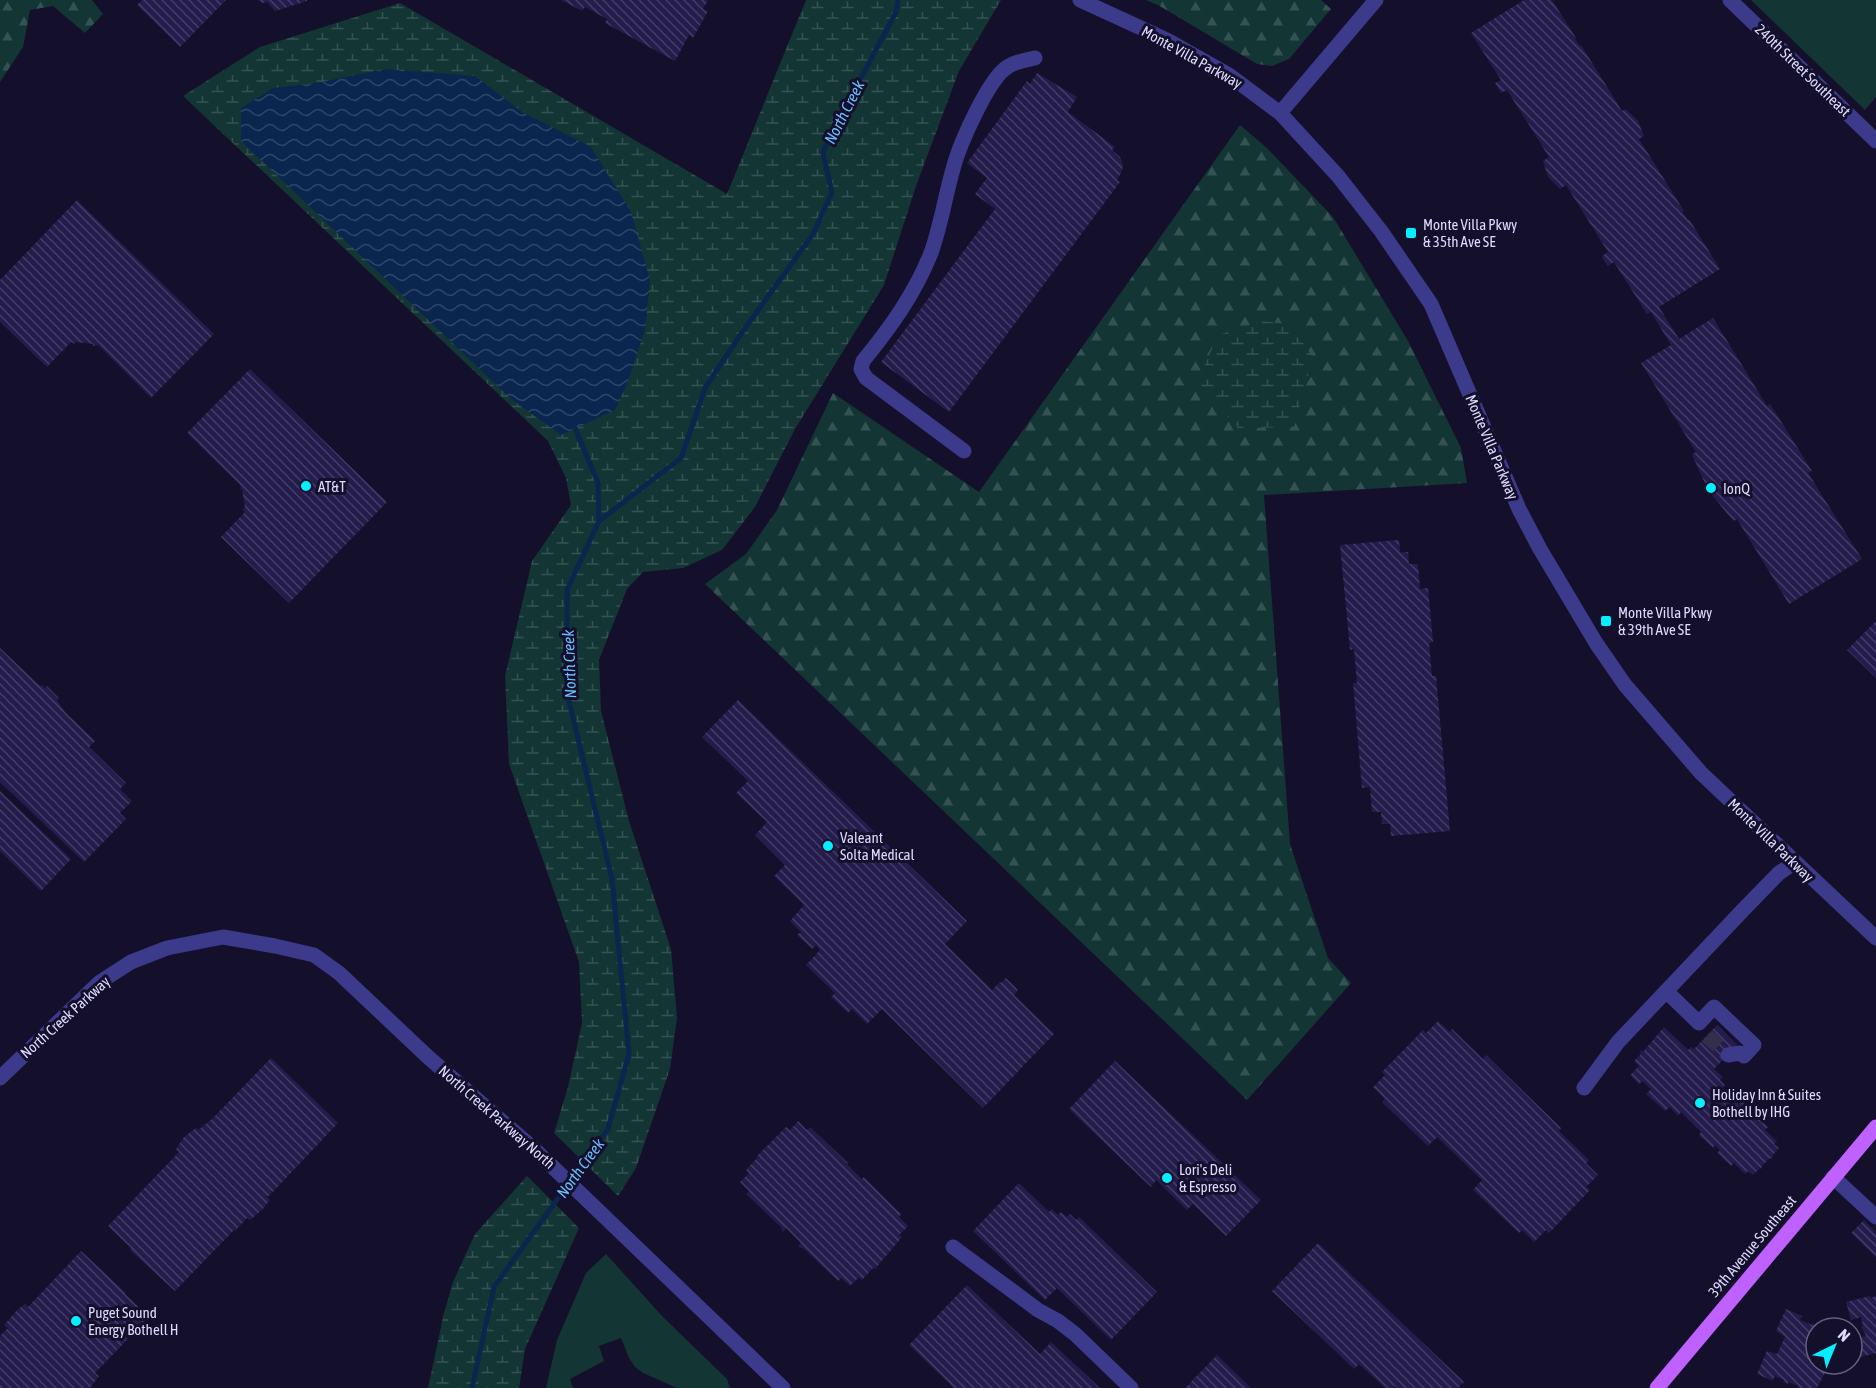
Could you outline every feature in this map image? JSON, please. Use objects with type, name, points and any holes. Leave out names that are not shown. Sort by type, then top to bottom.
[{"type":"main road","name":"39th Avenue Southeast","points":[[1657,1388],[1876,1127]]},
{"type":"street","name":"Monte Villa Parkway","points":[[1080,0],[1167,40],[1219,69],[1280,113],[1338,176],[1381,231],[1431,304],[1519,509],[1560,583],[1625,685],[1701,773],[1876,938]]},
{"type":"street","points":[[1280,113],[1376,0]]},
{"type":"street","name":"240th Street Southeast","points":[[1730,0],[1876,141]]},
{"type":"street","points":[[964,451],[866,378],[861,369],[863,361],[911,296],[930,254],[940,226],[953,165],[984,95],[997,77],[1009,66],[1035,58]]},
{"type":"street","points":[[1584,1088],[1618,1042],[1779,873],[1794,863]]},
{"type":"street","name":"North Creek Parkway","points":[[0,1078],[100,982],[131,962],[167,948],[223,937],[314,955],[339,973]]},
{"type":"street","name":"North Creek Parkway North","points":[[339,973],[428,1057],[597,1208],[783,1388]]},
{"type":"street","points":[[1666,991],[1703,1029],[1714,1007],[1754,1045],[1744,1056],[1740,1053],[1728,1055]]},
{"type":"street","points":[[1833,1178],[1876,1217]]},
{"type":"street","points":[[953,1247],[1038,1310],[1075,1334],[1131,1388]]},
{"type":"green space","points":[[0,0],[92,0],[103,14],[85,33],[53,6],[30,10],[23,47],[0,82]]},
{"type":"green space","points":[[806,0],[1001,0],[959,71],[916,186],[884,285],[795,429],[755,507],[722,550],[683,568],[643,572],[627,589],[599,660],[601,711],[629,821],[671,949],[677,1018],[670,1069],[636,1168],[618,1196],[554,1133],[568,1087],[582,1023],[579,962],[509,764],[505,676],[532,561],[571,505],[566,478],[548,441],[183,96],[260,47],[400,3],[727,194]]},
{"type":"green space","points":[[1146,0],[1321,0],[1331,9],[1289,59],[1272,66],[1257,64]]},
{"type":"green space","points":[[1751,0],[1876,0],[1876,97],[1865,110]]},
{"type":"green space","points":[[1240,125],[1267,148],[1333,217],[1408,341],[1461,448],[1467,483],[1264,495],[1290,844],[1328,958],[1351,983],[1247,1100],[705,584],[746,554],[777,510],[833,393],[979,492]]},
{"type":"green space","points":[[1263,321],[1294,325],[1313,359],[1294,427],[1238,428],[1197,383],[1218,335]]},
{"type":"green space","points":[[527,1176],[579,1228],[525,1349],[519,1388],[428,1388],[453,1282],[475,1234]]},
{"type":"green space","points":[[606,1254],[663,1317],[727,1379],[730,1388],[677,1388],[643,1373],[629,1358],[621,1338],[599,1346],[604,1361],[570,1379],[573,1388],[546,1388],[557,1340],[586,1273]]},
{"type":"water","points":[[385,69],[475,76],[524,113],[591,147],[631,212],[650,280],[645,330],[627,384],[615,410],[561,435],[511,399],[241,141],[241,108],[273,88],[316,83]]},
{"type":"building","points":[[142,0],[226,0],[180,47],[137,5]]},
{"type":"building","points":[[258,0],[307,1],[275,11],[267,2],[262,3]]},
{"type":"building","points":[[561,0],[708,0],[703,9],[708,11],[693,38],[689,35],[675,61],[605,23],[607,19],[585,7],[582,11]]},
{"type":"building","points":[[1524,0],[1552,0],[1622,111],[1626,109],[1638,121],[1644,136],[1639,139],[1684,211],[1682,212],[1689,219],[1720,269],[1659,307],[1679,339],[1713,318],[1767,406],[1770,404],[1812,471],[1808,473],[1862,559],[1789,604],[1737,519],[1734,521],[1730,517],[1708,490],[1692,454],[1696,452],[1641,363],[1671,345],[1651,312],[1647,314],[1614,262],[1608,266],[1604,261],[1602,256],[1608,252],[1566,185],[1560,189],[1548,177],[1543,161],[1549,157],[1507,90],[1501,93],[1499,90],[1495,83],[1501,80],[1471,33]]},
{"type":"building","points":[[1037,73],[1077,97],[1068,112],[1115,147],[1112,150],[1120,157],[1123,165],[1117,180],[1120,182],[949,412],[881,362],[995,209],[975,194],[987,178],[967,163],[1027,81],[1030,84]]},
{"type":"building","points":[[77,200],[214,334],[151,398],[98,345],[71,342],[47,367],[0,322],[0,280]]},
{"type":"building","name":"AT&T","points":[[250,369],[387,502],[289,603],[221,537],[245,512],[242,489],[240,490],[241,486],[187,433]]},
{"type":"building","points":[[1399,540],[1400,552],[1408,552],[1409,564],[1418,564],[1420,589],[1428,588],[1433,642],[1429,643],[1432,676],[1436,676],[1450,831],[1391,836],[1390,824],[1382,824],[1381,812],[1372,812],[1370,787],[1362,788],[1353,683],[1357,683],[1354,649],[1350,650],[1340,545]]},
{"type":"building","points":[[1876,621],[1876,678],[1847,650]]},
{"type":"building","points":[[0,648],[40,686],[45,688],[47,686],[59,698],[57,700],[65,712],[95,741],[89,747],[126,783],[120,789],[132,801],[120,813],[126,819],[84,862],[0,782]]},
{"type":"building","points":[[738,700],[967,921],[945,944],[992,990],[1006,978],[1018,990],[1014,995],[1054,1034],[983,1108],[882,1009],[867,1024],[852,1009],[848,1013],[831,997],[835,993],[806,965],[820,950],[816,945],[812,949],[797,935],[801,932],[790,921],[804,905],[774,876],[785,865],[755,835],[767,822],[736,793],[748,781],[702,737]]},
{"type":"building","points":[[0,791],[71,859],[41,891],[0,851]]},
{"type":"building","points":[[1438,1021],[1450,1032],[1452,1029],[1483,1059],[1486,1055],[1561,1128],[1559,1131],[1589,1160],[1586,1163],[1598,1175],[1586,1187],[1590,1190],[1549,1233],[1546,1230],[1534,1242],[1522,1230],[1519,1233],[1473,1190],[1482,1180],[1437,1137],[1428,1146],[1382,1102],[1385,1099],[1373,1087],[1385,1075],[1382,1072],[1423,1030],[1426,1033]]},
{"type":"building","name":"Holiday Inn & Suites Bothell by IHG","points":[[1717,1025],[1737,1045],[1714,1069],[1723,1077],[1720,1080],[1725,1085],[1722,1088],[1733,1099],[1736,1096],[1750,1109],[1747,1112],[1752,1117],[1754,1114],[1768,1127],[1765,1130],[1777,1141],[1774,1144],[1779,1148],[1773,1157],[1753,1175],[1748,1171],[1745,1174],[1734,1163],[1731,1166],[1717,1153],[1720,1150],[1715,1145],[1713,1148],[1699,1135],[1701,1132],[1681,1112],[1678,1116],[1670,1107],[1665,1111],[1646,1094],[1651,1089],[1642,1081],[1639,1084],[1630,1075],[1639,1066],[1634,1061],[1641,1054],[1641,1050],[1643,1052],[1664,1027],[1688,1050],[1691,1047],[1694,1049]]},
{"type":"building","points":[[271,1058],[338,1123],[269,1196],[266,1196],[270,1200],[262,1210],[250,1220],[247,1218],[234,1230],[175,1291],[130,1250],[131,1248],[108,1226],[179,1152],[176,1149],[184,1137],[212,1119]]},
{"type":"building","points":[[1115,1061],[1261,1200],[1226,1236],[1193,1204],[1187,1210],[1156,1180],[1151,1187],[1069,1109]]},
{"type":"building","points":[[798,1121],[807,1130],[810,1127],[862,1179],[864,1177],[901,1214],[899,1217],[908,1226],[899,1235],[902,1237],[875,1269],[873,1268],[862,1280],[859,1277],[850,1286],[841,1278],[838,1281],[802,1247],[798,1246],[801,1243],[786,1228],[783,1232],[782,1228],[746,1194],[749,1191],[740,1182],[749,1173],[746,1170],[756,1157],[786,1127],[790,1130]]},
{"type":"building","points":[[1019,1183],[1049,1212],[1052,1209],[1058,1215],[1061,1212],[1067,1217],[1070,1214],[1076,1220],[1079,1217],[1157,1292],[1111,1340],[1057,1288],[1045,1300],[973,1231]]},
{"type":"building","points":[[1864,1220],[1876,1232],[1876,1257],[1851,1233]]},
{"type":"building","points":[[1318,1243],[1464,1382],[1458,1388],[1397,1388],[1395,1386],[1385,1388],[1359,1364],[1354,1369],[1272,1291]]},
{"type":"building","name":"Puget Sound Energy Bothell H","points":[[81,1251],[149,1317],[95,1373],[99,1376],[90,1388],[0,1388],[0,1336],[8,1328],[4,1325],[25,1304],[28,1307]]},
{"type":"building","points":[[967,1285],[1040,1354],[1051,1342],[1100,1388],[954,1388],[909,1345]]},
{"type":"building","points":[[1876,1296],[1876,1353],[1864,1356],[1864,1336],[1866,1336],[1864,1316],[1850,1316],[1846,1302]]},
{"type":"building","points":[[1786,1309],[1802,1316],[1800,1320],[1804,1322],[1804,1376],[1823,1376],[1817,1388],[1797,1388],[1798,1386],[1783,1382],[1784,1380],[1775,1376],[1773,1381],[1757,1374],[1767,1351],[1777,1354],[1785,1337],[1776,1331]]},
{"type":"building","points":[[1217,1355],[1251,1388],[1185,1388]]},
{"type":"waterway","name":"North Creek","points":[[472,1388],[494,1287],[608,1129],[629,1054],[612,879],[567,693],[567,590],[599,521],[681,458],[705,388],[813,234],[832,192],[823,153],[896,12],[898,0]]},
{"type":"waterway","points":[[575,428],[598,483],[599,521]]},
{"type":"tunnel","points":[[1707,1036],[1728,1055]]},
{"type":"place","name":"Monte Villa Pkwy & 35th Ave SE","points":[[1411,233]]},
{"type":"place","name":"AT&T","points":[[306,486]]},
{"type":"place","name":"IonQ","points":[[1711,488]]},
{"type":"place","name":"Monte Villa Pkwy & 39th Ave SE","points":[[1606,621]]},
{"type":"place","name":"Valeant Solta Medical","points":[[828,846]]},
{"type":"place","name":"Holiday Inn & Suites Bothell by IHG","points":[[1700,1103]]},
{"type":"place","name":"Lori's Deli & Espresso","points":[[1167,1178]]},
{"type":"place","name":"Puget Sound Energy Bothell H","points":[[76,1321]]}]
